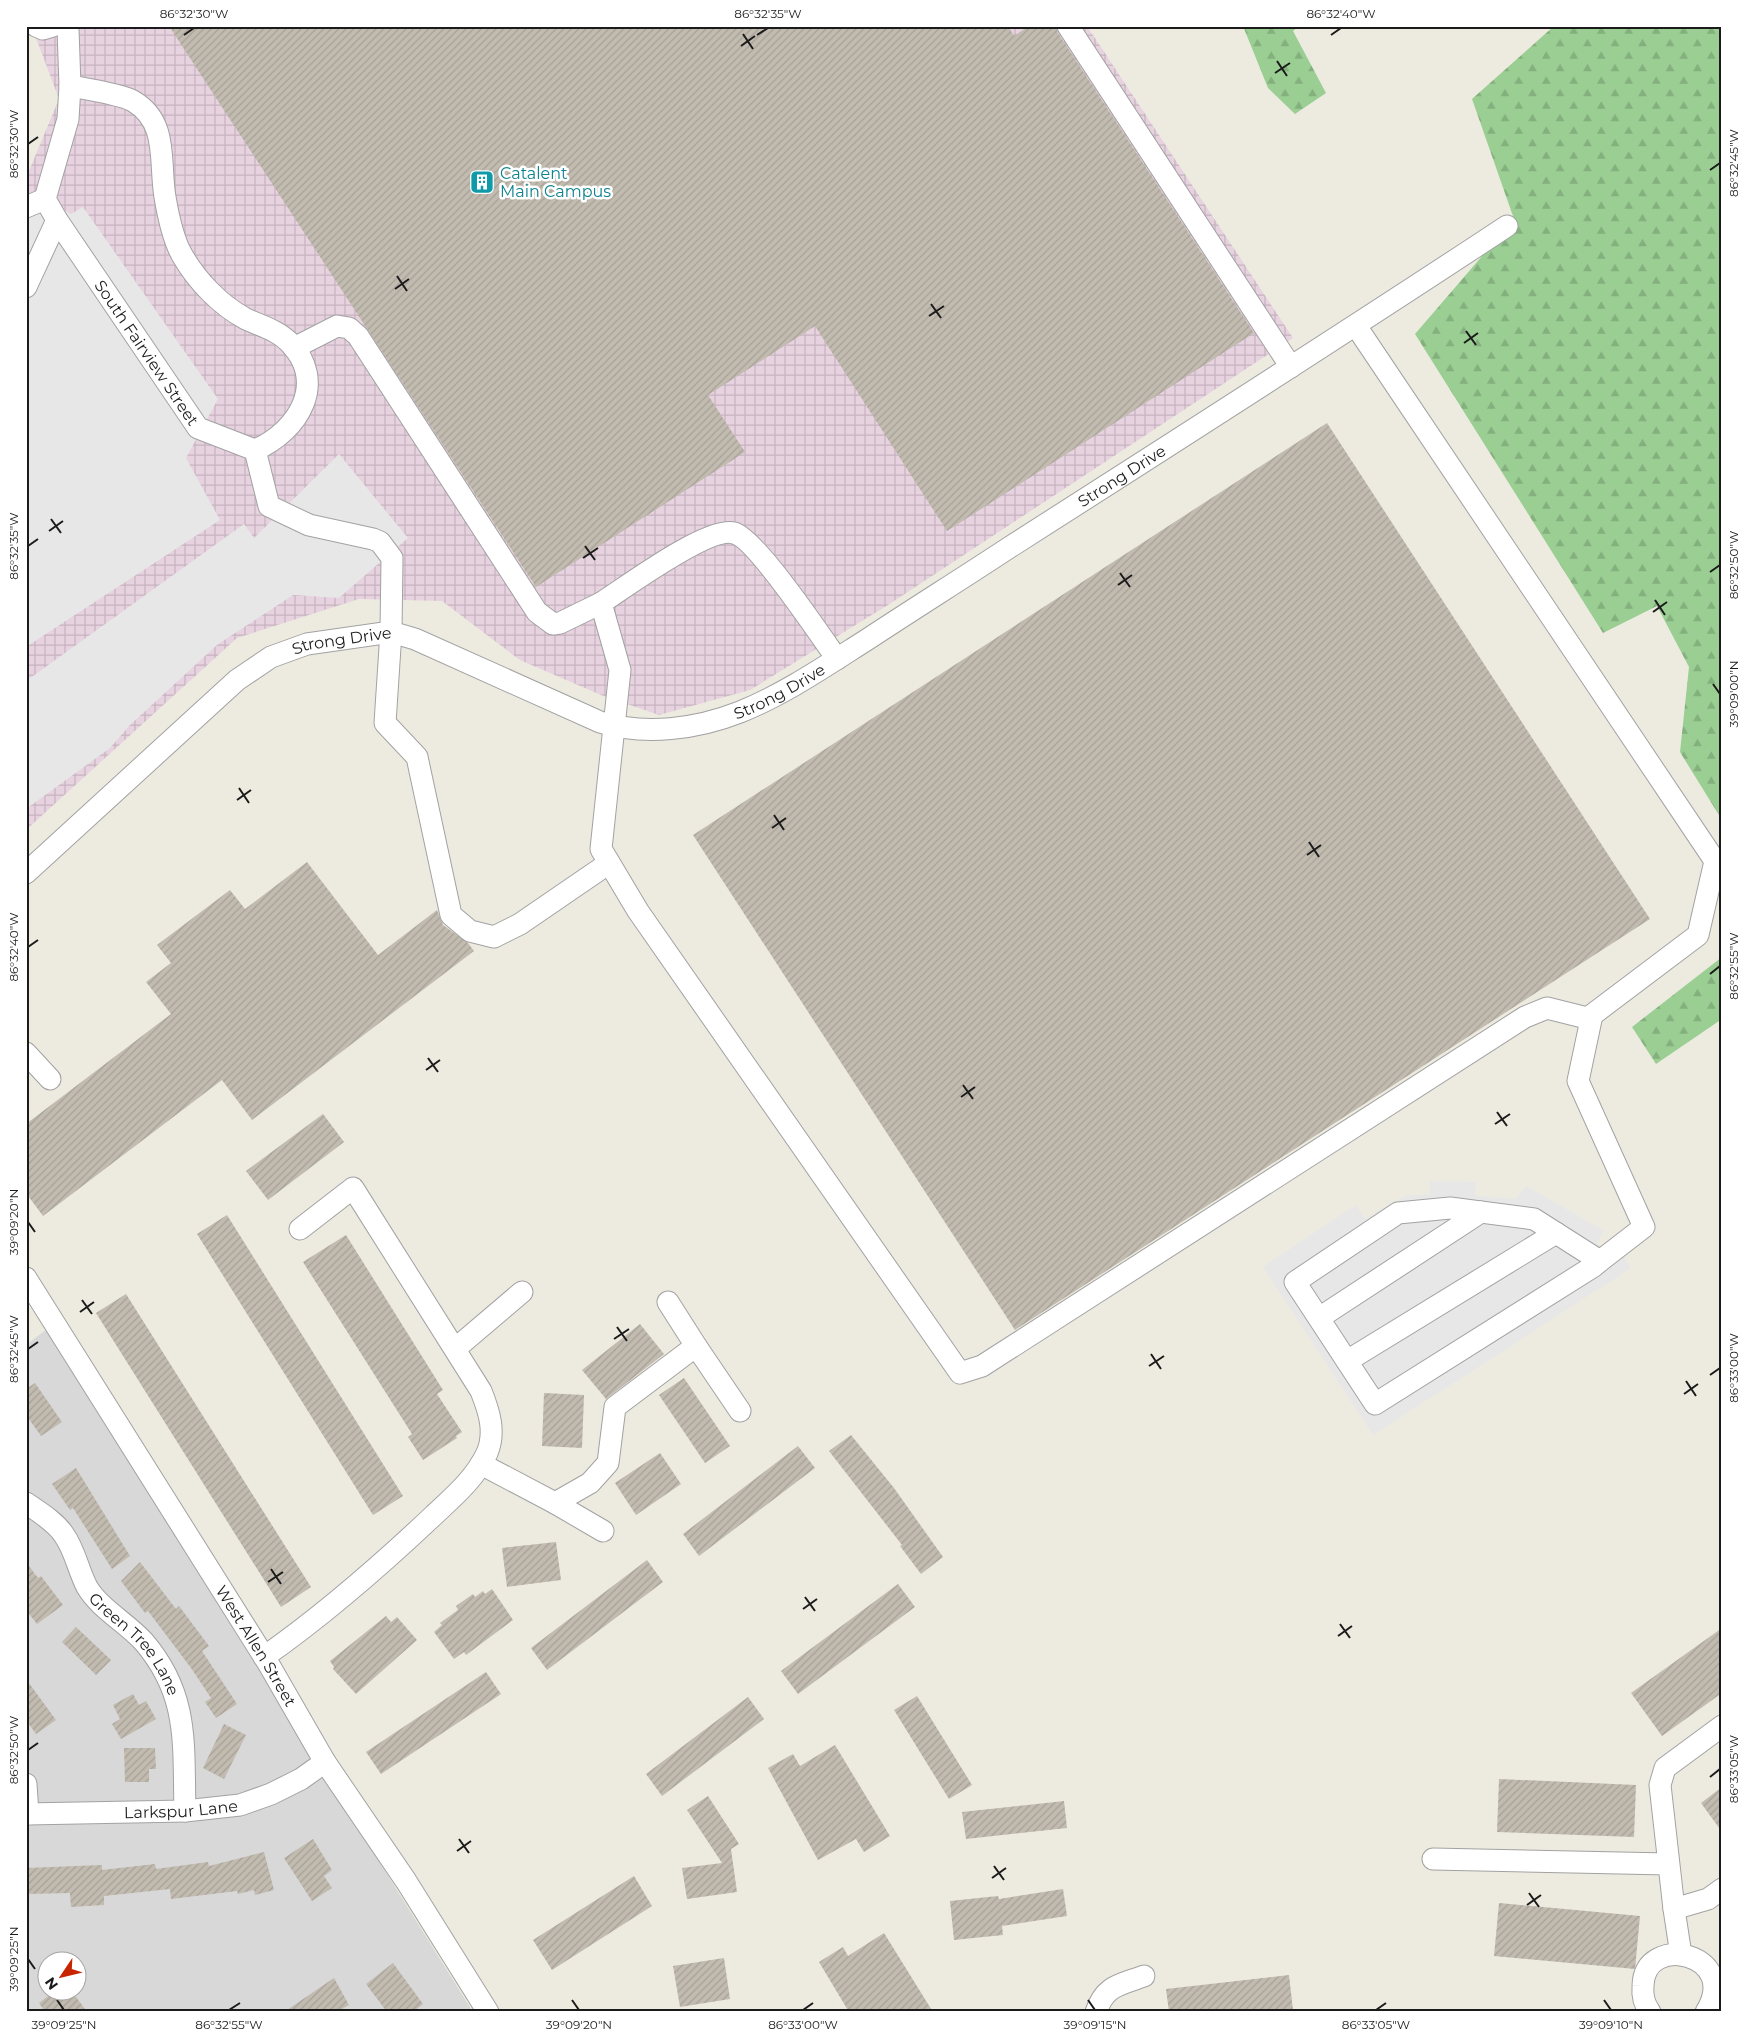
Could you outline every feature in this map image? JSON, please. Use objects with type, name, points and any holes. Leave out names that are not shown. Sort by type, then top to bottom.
[{"type":"street","name":"South Fairview Street","points":[[36,26],[43,29],[64,27],[70,86],[68,119],[36,203],[57,220],[198,428],[255,450]]},
{"type":"street","points":[[1068,26],[1291,367]]},
{"type":"street","points":[[70,86],[131,100],[148,114],[159,133],[164,196],[182,255],[208,290],[232,311],[279,333],[300,355],[307,381],[308,394],[303,408],[272,443],[255,450],[269,506],[309,525],[373,539],[386,549],[392,558],[392,632],[385,723],[417,757],[452,915],[470,931],[494,937],[520,924],[609,863]]},
{"type":"street","points":[[29,276],[57,220]]},
{"type":"street","name":"Strong Drive","points":[[26,873],[207,705],[254,667],[271,657],[307,644],[392,632],[414,639],[615,726],[649,730],[713,722],[742,711],[837,658],[1356,326],[1507,226]]},
{"type":"street","points":[[294,348],[338,326],[349,328],[358,336],[537,612],[553,624],[560,623],[601,603],[702,538],[725,532],[734,533],[744,538],[783,583],[837,658]]},
{"type":"street","points":[[1356,326],[1715,861],[1698,935],[1592,1015],[1578,1081],[1644,1228],[1600,1261],[1375,1404],[1295,1282],[1398,1213],[1450,1208],[1534,1219],[1600,1261]]},
{"type":"street","points":[[601,603],[620,670],[601,849],[638,911],[960,1373],[982,1366],[1525,1017],[1547,1008],[1591,1019]]},
{"type":"street","points":[[26,1054],[50,1079]]},
{"type":"street","points":[[264,1657],[318,1619],[471,1480],[488,1452],[490,1437],[491,1422],[488,1408],[455,1349],[353,1188],[300,1229]]},
{"type":"street","points":[[1319,1318],[1482,1212]]},
{"type":"street","points":[[1347,1361],[1556,1233]]},
{"type":"street","name":"West Allen Street","points":[[26,1278],[264,1657],[325,1762],[406,1880],[488,2012]]},
{"type":"street","points":[[455,1349],[522,1292]]},
{"type":"street","points":[[668,1302],[740,1411]]},
{"type":"street","points":[[555,1503],[590,1483],[608,1463],[615,1407],[696,1346]]},
{"type":"street","points":[[482,1464],[555,1503],[603,1532]]},
{"type":"street","name":"Green Tree Lane","points":[[26,1504],[64,1534],[88,1587],[98,1600],[144,1642],[162,1667],[175,1691],[181,1714],[185,1811]]},
{"type":"street","points":[[1681,1955],[1668,1864],[1660,1785],[1665,1768],[1722,1726]]},
{"type":"street","name":"Larkspur Lane","points":[[27,1814],[185,1811],[240,1805],[271,1794],[301,1779],[325,1762]]},
{"type":"street","points":[[26,1784],[27,1814]]},
{"type":"street","points":[[1433,1859],[1668,1864]]},
{"type":"street","points":[[1674,1909],[1708,1899],[1722,1889]]},
{"type":"street","points":[[1650,2012],[1642,1995],[1643,1981],[1648,1970],[1659,1958],[1671,1954],[1688,1955],[1699,1960],[1707,1968],[1713,1980],[1714,2000]]},
{"type":"street","points":[[1096,2012],[1101,1998],[1112,1988],[1144,1976]]},
{"type":"shaded area","points":[[38,26],[1087,26],[1293,338],[888,605],[750,690],[659,715],[601,695],[520,660],[442,601],[359,599],[237,638],[26,830],[26,178],[59,99],[36,38]]},
{"type":"shaded area","points":[[45,199],[71,214],[83,207],[218,399],[186,458],[220,520],[26,647],[26,213]]},
{"type":"shaded area","points":[[339,454],[408,538],[339,598],[293,595],[217,645],[130,725],[110,748],[26,809],[26,681],[244,524],[254,538]]},
{"type":"shaded area","points":[[1430,1181],[1476,1182],[1475,1196],[1516,1199],[1526,1186],[1604,1231],[1597,1243],[1601,1246],[1612,1239],[1631,1268],[1373,1435],[1263,1267],[1356,1205],[1365,1219],[1408,1195],[1430,1195]]},
{"type":"shaded area","points":[[47,1329],[473,2012],[26,2012],[26,1345]]},
{"type":"green space","points":[[1243,26],[1299,26],[1293,31],[1326,93],[1295,114],[1268,88]]},
{"type":"green space","points":[[1554,26],[1722,26],[1722,820],[1680,752],[1689,667],[1657,606],[1603,633],[1415,334],[1514,219],[1472,99]]},
{"type":"green space","points":[[1722,957],[1722,1019],[1656,1064],[1632,1027]]},
{"type":"building","points":[[169,26],[1008,26],[1014,36],[1029,26],[1056,26],[1058,33],[1254,333],[947,531],[815,326],[708,395],[745,452],[536,587]]},
{"type":"building","points":[[1327,423],[1650,919],[1015,1330],[693,835]]},
{"type":"building","points":[[307,862],[378,955],[437,910],[443,925],[468,943],[474,951],[252,1120],[222,1080],[43,1216],[26,1193],[26,1124],[171,1014],[146,982],[171,963],[157,945],[230,890],[245,909]]},
{"type":"building","points":[[323,1114],[344,1142],[268,1200],[246,1171]]},
{"type":"building","points":[[227,1215],[403,1496],[373,1515],[197,1234]]},
{"type":"building","points":[[346,1235],[443,1390],[437,1394],[462,1432],[456,1436],[457,1438],[423,1460],[408,1437],[412,1434],[303,1262]]},
{"type":"building","points":[[126,1294],[311,1587],[281,1607],[96,1313]]},
{"type":"building","points":[[640,1324],[664,1354],[606,1399],[582,1370]]},
{"type":"building","points":[[684,1378],[730,1446],[705,1463],[659,1395]]},
{"type":"building","points":[[35,1383],[62,1422],[41,1436],[26,1415],[26,1389]]},
{"type":"building","points":[[544,1393],[584,1395],[582,1448],[542,1446]]},
{"type":"building","points":[[851,1435],[894,1488],[943,1557],[921,1574],[900,1546],[902,1545],[829,1451]]},
{"type":"building","points":[[798,1446],[815,1468],[699,1556],[683,1534]]},
{"type":"building","points":[[660,1453],[681,1484],[636,1515],[615,1483]]},
{"type":"building","points":[[76,1468],[130,1556],[112,1569],[73,1508],[70,1510],[52,1484]]},
{"type":"building","points":[[556,1542],[561,1580],[507,1587],[502,1548]]},
{"type":"building","points":[[647,1560],[663,1582],[547,1670],[531,1648]]},
{"type":"building","points":[[26,1562],[38,1578],[41,1576],[63,1605],[37,1624],[26,1610]]},
{"type":"building","points":[[140,1562],[176,1609],[179,1606],[209,1646],[202,1651],[237,1704],[216,1718],[205,1702],[211,1698],[191,1668],[148,1611],[145,1613],[121,1581]]},
{"type":"building","points":[[898,1584],[915,1607],[798,1694],[781,1671]]},
{"type":"building","points":[[492,1589],[513,1620],[466,1655],[464,1652],[454,1659],[434,1632],[442,1625],[440,1623],[458,1610],[456,1606],[473,1594],[475,1597],[483,1591],[485,1594]]},
{"type":"building","points":[[386,1616],[391,1622],[397,1617],[417,1640],[356,1694],[333,1669],[334,1667],[330,1661]]},
{"type":"building","points":[[76,1627],[111,1660],[96,1675],[62,1642]]},
{"type":"building","points":[[1722,1628],[1722,1693],[1662,1736],[1631,1693]]},
{"type":"building","points":[[486,1672],[501,1694],[381,1774],[366,1752]]},
{"type":"building","points":[[26,1679],[56,1720],[36,1734],[26,1720]]},
{"type":"building","points":[[133,1694],[139,1705],[146,1701],[156,1719],[121,1739],[112,1724],[120,1719],[113,1705]]},
{"type":"building","points":[[917,1696],[972,1785],[949,1799],[894,1710]]},
{"type":"building","points":[[748,1697],[764,1719],[662,1796],[646,1774]]},
{"type":"building","points":[[224,1724],[246,1735],[224,1779],[203,1768]]},
{"type":"building","points":[[835,1745],[890,1836],[864,1852],[856,1839],[818,1860],[768,1768],[793,1754],[800,1766]]},
{"type":"building","points":[[124,1748],[155,1748],[156,1769],[149,1769],[149,1782],[125,1782]]},
{"type":"building","points":[[1499,1779],[1636,1785],[1634,1837],[1497,1832]]},
{"type":"building","points":[[1722,1787],[1722,1832],[1701,1803]]},
{"type":"building","points":[[708,1796],[739,1844],[731,1849],[737,1892],[687,1899],[682,1868],[722,1863],[687,1810]]},
{"type":"building","points":[[1064,1801],[1067,1828],[966,1839],[962,1812]]},
{"type":"building","points":[[313,1839],[332,1870],[324,1876],[332,1888],[312,1901],[284,1858]]},
{"type":"building","points":[[264,1852],[274,1890],[255,1895],[254,1890],[238,1894],[237,1891],[171,1899],[170,1889],[104,1896],[104,1905],[71,1907],[70,1893],[26,1894],[26,1868],[102,1865],[102,1870],[155,1864],[156,1869],[208,1862],[209,1866]]},
{"type":"building","points":[[634,1876],[652,1906],[552,1970],[533,1940]]},
{"type":"building","points":[[1063,1889],[1067,1916],[1002,1926],[1003,1935],[954,1940],[950,1901],[998,1896],[999,1899]]},
{"type":"building","points":[[1499,1903],[1640,1916],[1635,1969],[1494,1956]]},
{"type":"building","points":[[884,1933],[933,2012],[849,2012],[819,1962],[843,1947],[848,1956]]},
{"type":"building","points":[[724,1958],[730,1999],[680,2007],[673,1966]]},
{"type":"building","points":[[393,1963],[423,2004],[413,2012],[387,2012],[366,1984]]},
{"type":"building","points":[[1289,1975],[1293,2010],[1169,2012],[1166,1989]]},
{"type":"building","points":[[334,1978],[349,2005],[337,2012],[284,2012]]},
{"type":"building","points":[[43,2000],[78,2000],[87,2012],[45,2012],[39,2003]]},
{"type":"place","name":"Catalent Main Campus","points":[[482,182]]}]
